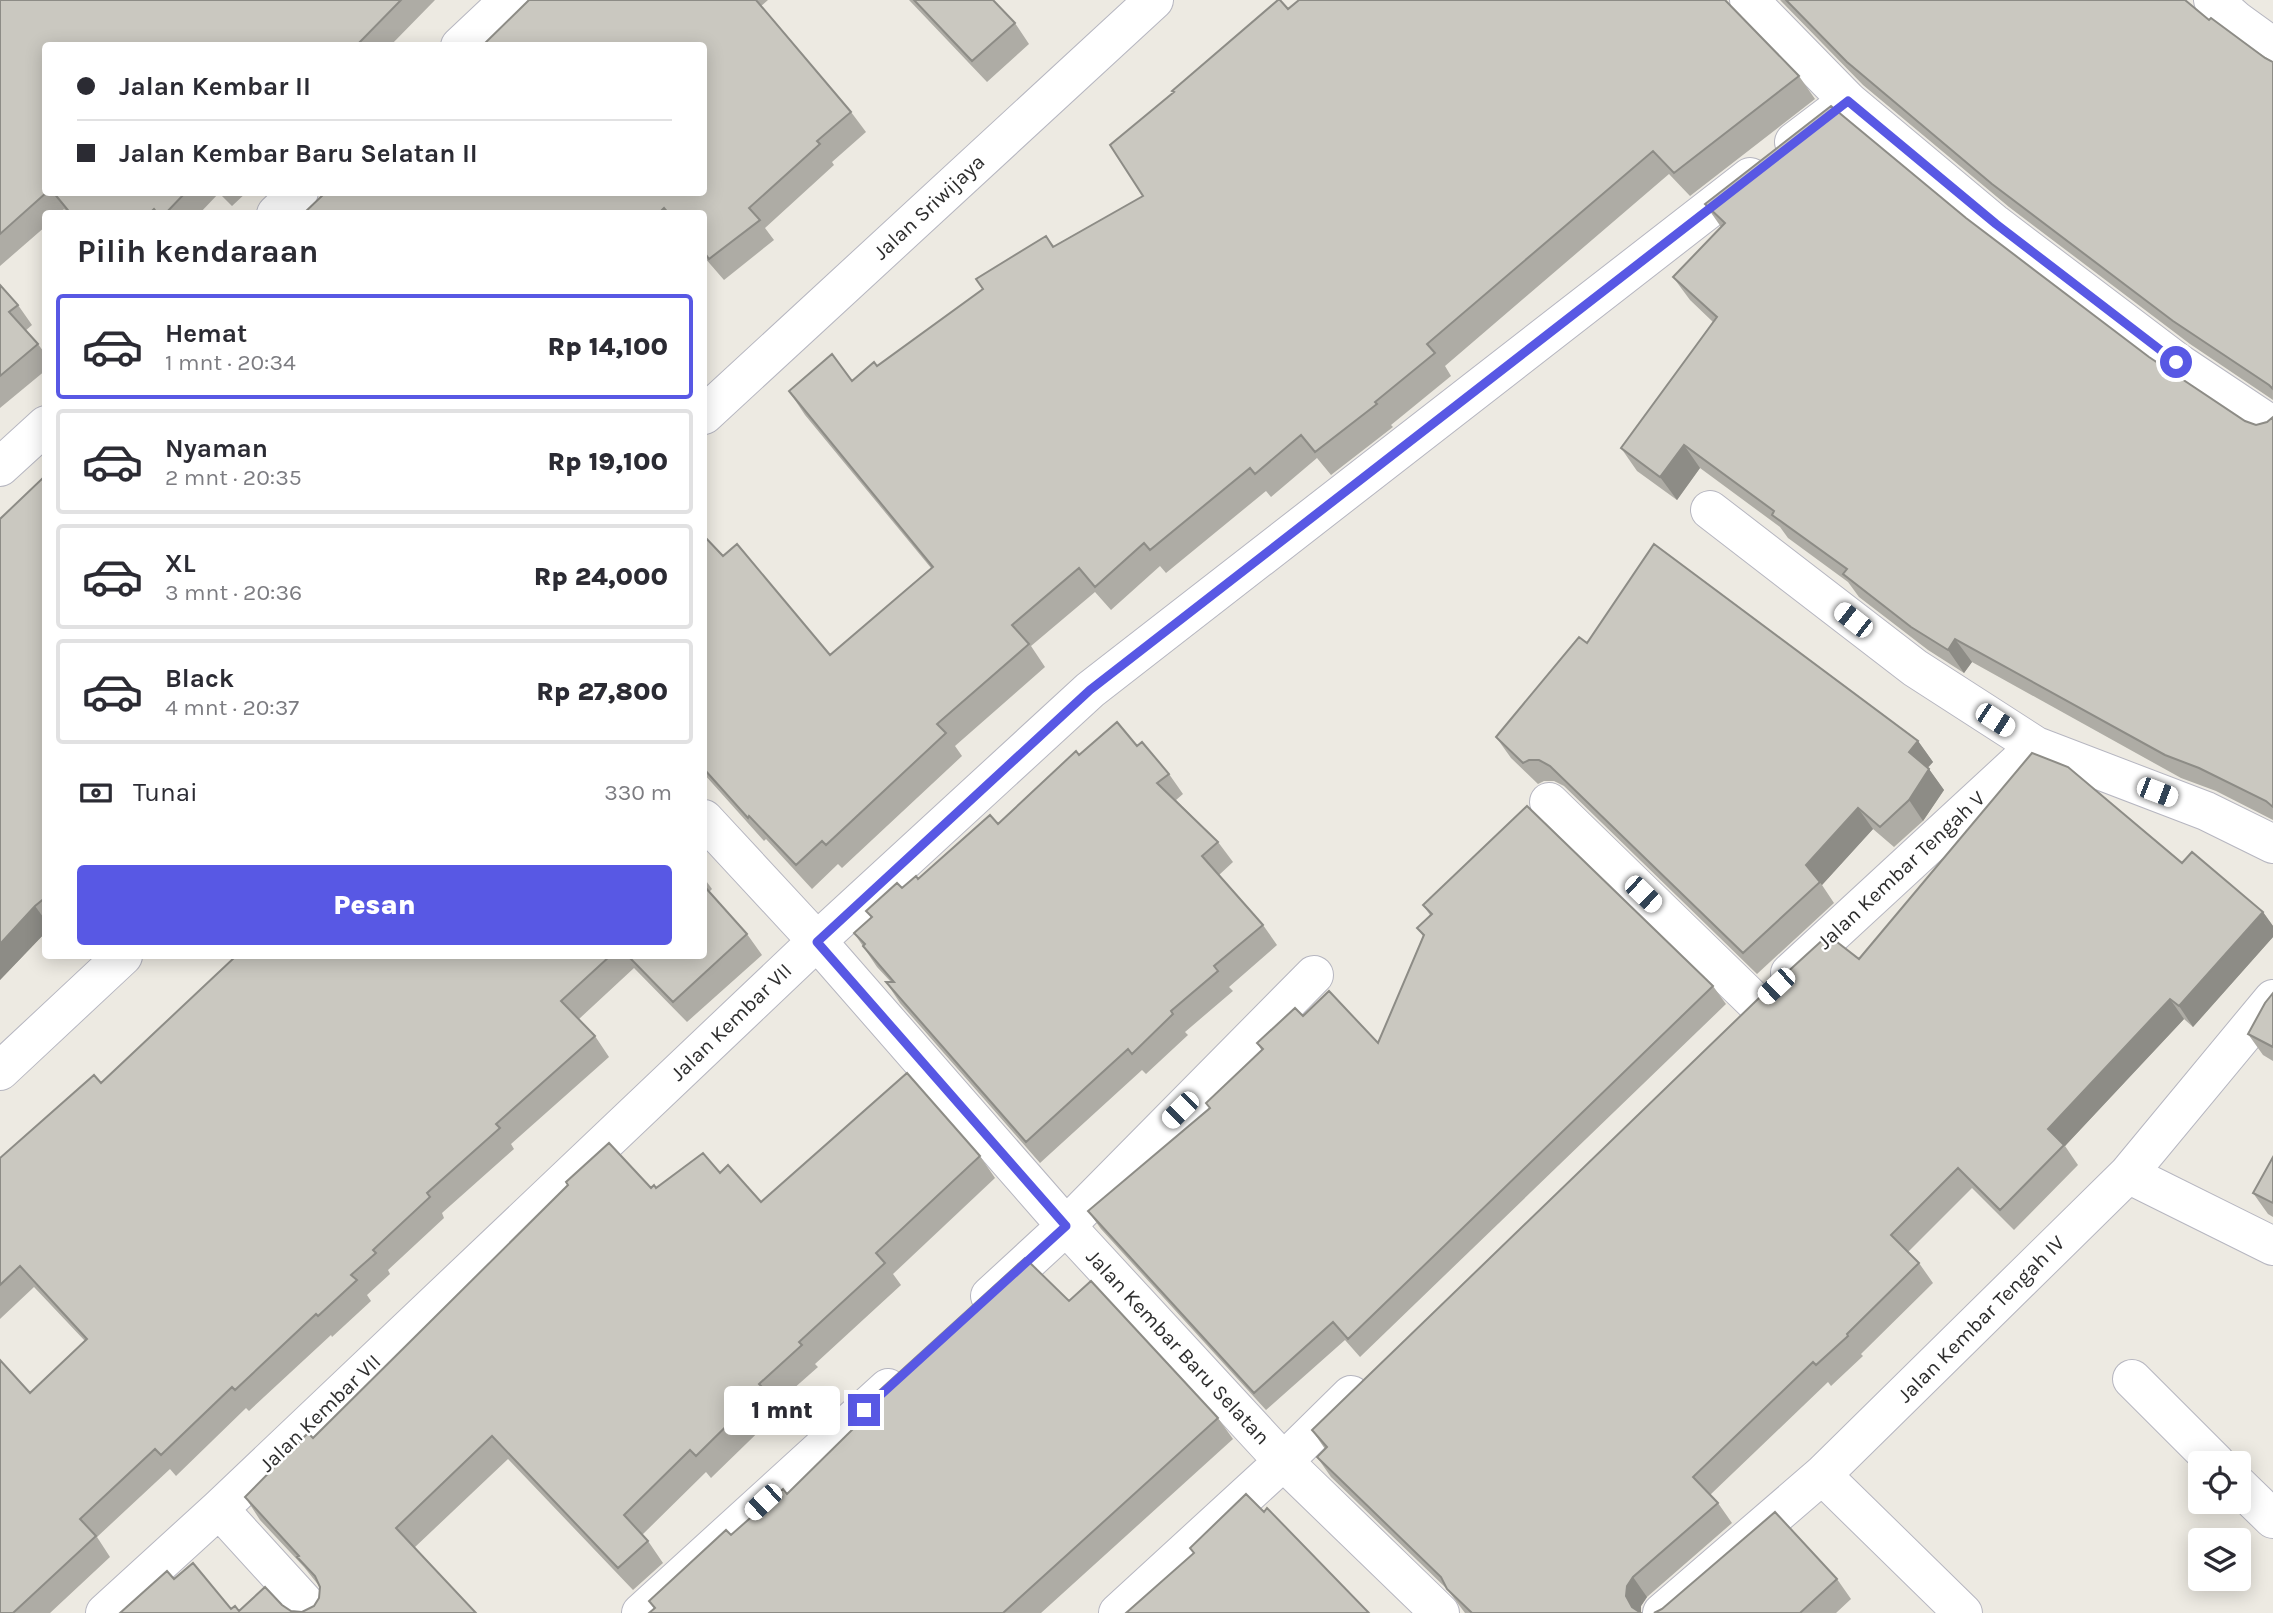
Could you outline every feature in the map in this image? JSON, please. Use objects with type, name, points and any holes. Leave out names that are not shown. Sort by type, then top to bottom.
[{"type":"street","points":[[464,42],[509,0]]},
{"type":"street","name":"Jalan Sriwijaya","points":[[707,412],[1154,0]]},
{"type":"street","points":[[1748,0],[1848,101],[2017,240],[2176,362],[2273,426]]},
{"type":"street","points":[[2213,0],[2236,21],[2273,47]]},
{"type":"street","name":"Jalan Kembar VII","points":[[105,1613],[219,1509],[817,942],[1090,690],[1848,101]]},
{"type":"street","points":[[280,210],[295,196]]},
{"type":"street","points":[[0,467],[42,429]]},
{"type":"street","points":[[1710,510],[1915,668],[2036,746],[2206,811],[2273,844]]},
{"type":"street","name":"Jalan Kembar Tengah V","points":[[1549,802],[1747,1014],[2036,746]]},
{"type":"street","name":"Jalan Kembar Baru Selatan","points":[[707,822],[817,942],[1066,1226],[1283,1461],[1440,1613]]},
{"type":"street","points":[[0,1071],[120,959]]},
{"type":"street","points":[[965,1318],[1066,1226],[1314,975]]},
{"type":"street","name":"Jalan Kembar Tengah IV","points":[[1662,1613],[1822,1475],[2128,1174],[2273,999]]},
{"type":"street","points":[[2128,1174],[2273,1246]]},
{"type":"street","points":[[641,1613],[914,1364]]},
{"type":"street","points":[[1118,1613],[1283,1461],[1379,1368]]},
{"type":"street","points":[[2132,1380],[2204,1451]]},
{"type":"street","points":[[1822,1475],[1963,1613]]},
{"type":"street","points":[[2251,1498],[2273,1519]]},
{"type":"street","points":[[219,1509],[314,1613]]},
{"type":"building","points":[[0,0],[401,0],[360,42],[42,42],[43,196],[0,234]]},
{"type":"building","points":[[529,0],[756,0],[851,112],[817,141],[820,144],[749,208],[760,220],[709,259],[707,210],[307,210],[322,196],[707,196],[707,42],[486,42]]},
{"type":"building","points":[[914,0],[993,0],[1015,23],[972,61]]},
{"type":"building","points":[[1278,0],[1288,9],[1299,0],[1725,0],[1799,76],[1674,173],[1653,151],[1427,344],[1435,353],[1375,402],[1377,404],[1315,452],[1301,435],[1255,474],[1250,468],[1150,550],[1144,543],[1095,587],[1079,568],[1012,625],[1029,644],[937,724],[946,733],[826,845],[822,841],[796,865],[707,772],[707,539],[723,556],[737,544],[830,655],[933,567],[789,391],[832,354],[852,381],[874,362],[877,366],[983,289],[976,279],[1046,236],[1053,247],[1143,196],[1110,145],[1174,92],[1172,91]]},
{"type":"building","points":[[1786,0],[2185,0],[2209,20],[2211,18],[2273,62],[2273,389],[2173,321],[1992,184],[1847,62]]},
{"type":"building","points":[[1831,106],[1966,218],[2149,357],[2245,421],[2256,425],[2273,417],[2273,807],[2199,768],[2165,755],[1955,639],[1948,650],[1911,627],[1843,574],[1847,569],[1772,515],[1774,511],[1684,445],[1660,477],[1621,448],[1717,317],[1673,277],[1725,223],[1705,204]]},
{"type":"building","points":[[56,196],[182,196],[169,210],[68,210]]},
{"type":"building","points":[[0,285],[18,305],[9,312],[38,344],[0,376]]},
{"type":"building","points":[[42,479],[42,900],[0,944],[0,519]]},
{"type":"building","points":[[1654,544],[1918,741],[1909,752],[1929,769],[1909,800],[1880,827],[1858,808],[1806,865],[1820,882],[1743,953],[1550,766],[1539,760],[1523,763],[1496,737],[1579,637],[1587,643]]},
{"type":"building","points":[[1117,722],[1137,746],[1142,742],[1169,774],[1157,783],[1218,842],[1202,856],[1263,925],[1214,966],[1218,971],[1171,1011],[1173,1014],[1132,1054],[1128,1049],[1026,1142],[886,982],[894,982],[854,933],[872,917],[866,911],[897,883],[902,888],[916,876],[918,879],[990,815],[998,824],[1076,751],[1079,755]]},
{"type":"building","points":[[2032,753],[2068,767],[2182,863],[2192,852],[2263,912],[2179,1006],[2170,999],[2048,1129],[2064,1145],[2000,1210],[1958,1168],[1891,1235],[1919,1263],[1847,1334],[1848,1336],[1816,1365],[1813,1362],[1693,1477],[1718,1503],[1633,1577],[1627,1586],[1626,1596],[1632,1607],[1641,1613],[1472,1613],[1447,1589],[1441,1577],[1317,1457],[1327,1447],[1312,1430],[1758,999],[1828,935],[1859,959]]},
{"type":"building","points":[[1527,806],[1713,986],[1348,1339],[1333,1322],[1254,1393],[1088,1211],[1210,1108],[1206,1103],[1263,1049],[1257,1043],[1295,1008],[1303,1016],[1329,991],[1378,1043],[1424,935],[1417,928],[1432,914],[1423,905]]},
{"type":"building","points":[[707,889],[747,934],[673,1002],[631,959],[707,959]]},
{"type":"building","points":[[233,959],[607,959],[561,1001],[595,1036],[496,1124],[500,1128],[427,1193],[430,1197],[373,1250],[376,1253],[351,1275],[357,1280],[318,1316],[316,1314],[235,1390],[232,1387],[161,1455],[155,1449],[80,1519],[96,1536],[13,1613],[0,1613],[0,1360],[30,1393],[87,1339],[20,1266],[0,1285],[0,1158],[94,1075],[101,1083]]},
{"type":"building","points":[[2273,993],[2273,1047],[2248,1034]]},
{"type":"building","points":[[907,1073],[980,1156],[876,1253],[885,1263],[799,1342],[802,1345],[759,1384],[764,1389],[696,1456],[690,1450],[624,1515],[648,1541],[618,1568],[492,1436],[396,1528],[476,1613],[120,1613],[167,1571],[174,1579],[193,1563],[231,1609],[235,1606],[239,1611],[265,1587],[291,1611],[302,1612],[314,1606],[319,1598],[320,1587],[315,1576],[245,1497],[308,1433],[313,1438],[568,1185],[566,1182],[609,1143],[651,1188],[654,1185],[656,1188],[703,1153],[720,1173],[728,1165],[761,1202]]},
{"type":"building","points":[[2273,1157],[2273,1203],[2253,1193]]},
{"type":"building","points":[[1025,1258],[1069,1301],[1091,1281],[1218,1418],[1003,1613],[649,1613],[655,1608],[649,1601],[726,1530],[731,1535],[783,1489],[787,1494],[855,1427],[848,1419]]},
{"type":"building","points":[[1246,1494],[1264,1512],[1267,1508],[1369,1613],[1126,1613],[1194,1553],[1190,1548]]},
{"type":"building","points":[[1775,1512],[1837,1579],[1800,1613],[1654,1613],[1662,1609]]},
{"type":"route","points":[[864,1410],[1066,1226],[817,942],[1090,690],[1848,101],[1996,224],[2176,362]]}]
